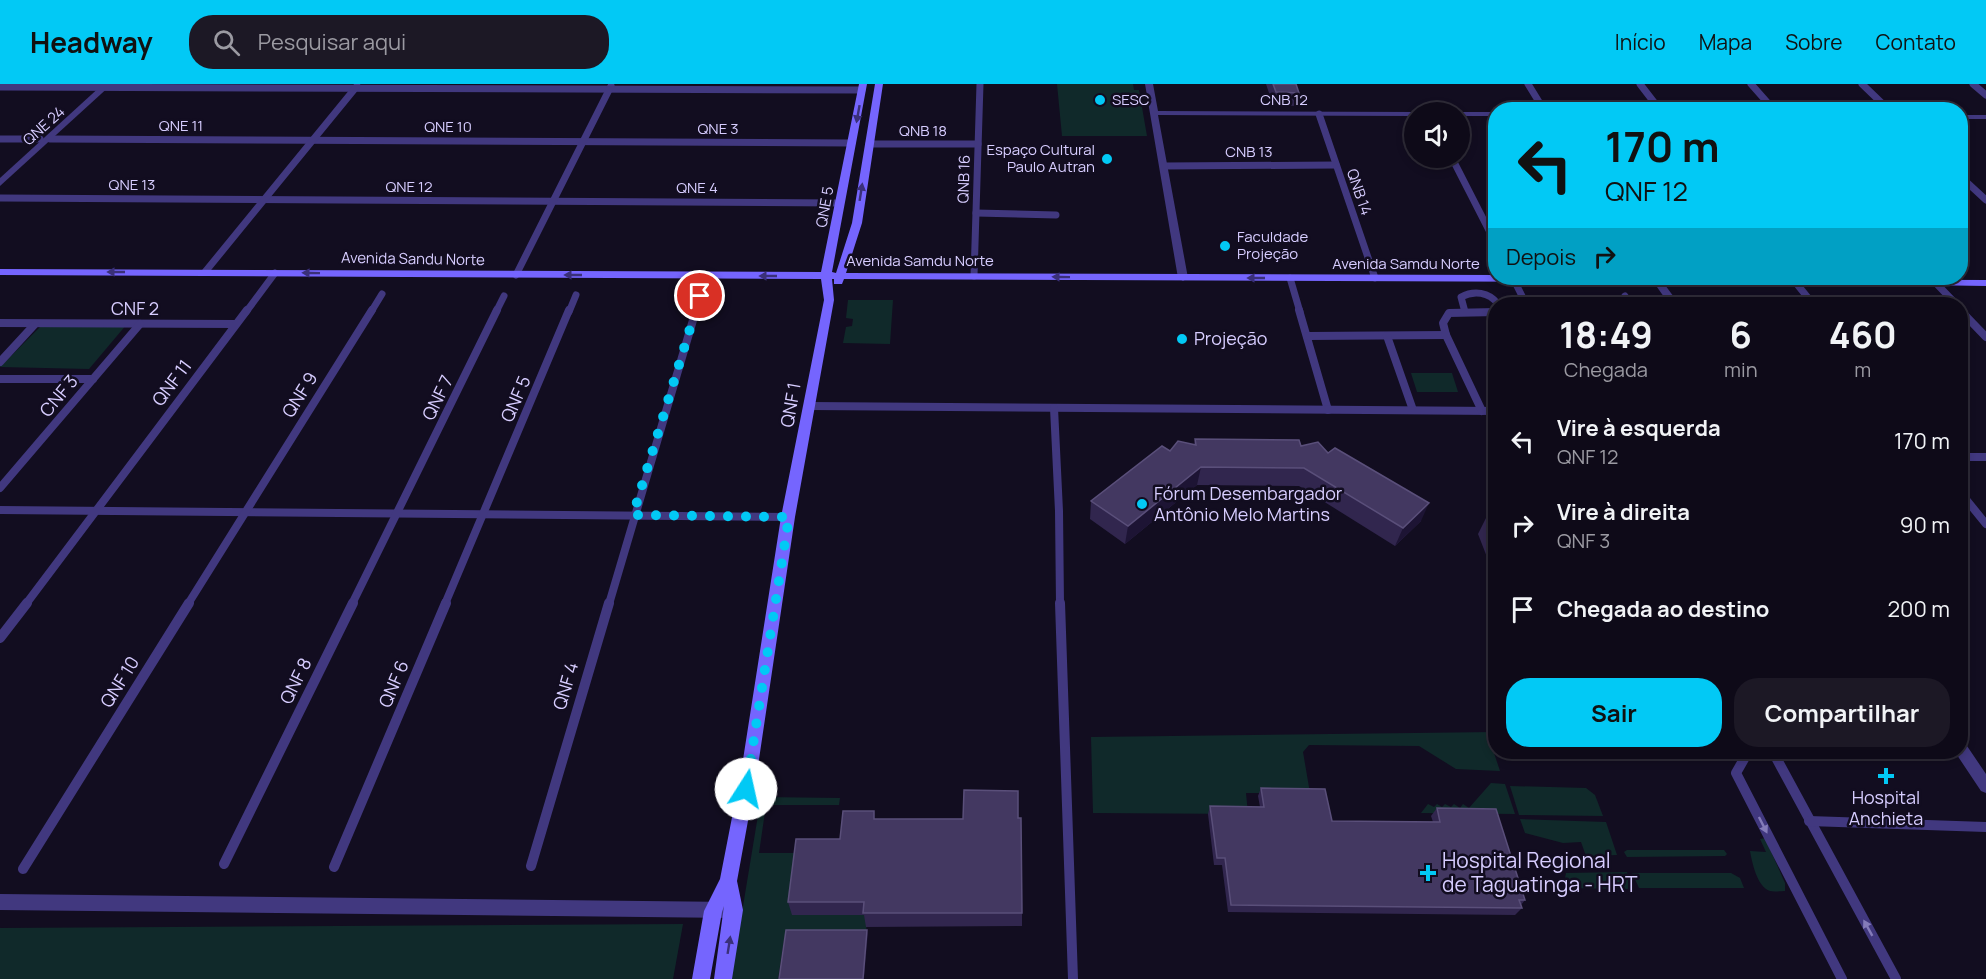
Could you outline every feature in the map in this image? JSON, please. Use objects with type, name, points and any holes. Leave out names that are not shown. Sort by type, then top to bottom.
[{"type":"main road","points":[[863,87],[879,85]]},
{"type":"main road","name":"QNF 1","points":[[728,881],[750,766],[789,517],[829,300],[842,276],[857,223],[879,85]]},
{"type":"main road","name":"QNE 5","points":[[826,276],[863,87]]},
{"type":"main road","points":[[837,223],[847,225],[857,223]]},
{"type":"main road","points":[[834,238],[845,233],[853,240]]},
{"type":"main road","name":"Avenida Sandu Norte","points":[[0,272],[826,276]]},
{"type":"main road","name":"QNF 1","points":[[826,276],[829,300]]},
{"type":"main road","name":"Avenida Samdu Norte","points":[[826,276],[1488,278]]},
{"type":"main road","name":"Avenida Samdu Norte","points":[[1968,282],[1986,283]]},
{"type":"main road","points":[[723,979],[734,910],[728,881]]},
{"type":"main road","points":[[701,979],[713,911],[728,881]]},
{"type":"street","name":"QNB 16","points":[[974,276],[980,84]]},
{"type":"street","points":[[1149,84],[1183,278]]},
{"type":"street","points":[[1528,84],[1539,102]]},
{"type":"street","points":[[1640,84],[1654,102]]},
{"type":"street","points":[[1751,84],[1767,102]]},
{"type":"street","points":[[1862,84],[1881,102]]},
{"type":"street","points":[[1973,84],[1986,95]]},
{"type":"street","name":"QNE 24","points":[[0,183],[105,86]]},
{"type":"street","points":[[205,272],[356,86]]},
{"type":"street","points":[[516,275],[611,86]]},
{"type":"street","points":[[0,87],[863,87]]},
{"type":"street","name":"CNB 12","points":[[1154,113],[1404,114]]},
{"type":"street","name":"QNB 14","points":[[1318,114],[1375,278]]},
{"type":"street","points":[[1470,114],[1488,114]]},
{"type":"street","points":[[1968,117],[1986,117]]},
{"type":"street","name":"QNE 11","points":[[0,139],[313,140]]},
{"type":"street","name":"QNE 24","points":[[0,174],[45,139]]},
{"type":"street","name":"QNE 10","points":[[313,140],[583,141]]},
{"type":"street","name":"QNE 3","points":[[583,141],[852,143]]},
{"type":"street","name":"QNB 18","points":[[868,144],[978,144]]},
{"type":"street","name":"CNB 13","points":[[1164,165],[1336,165]]},
{"type":"street","points":[[1457,168],[1488,228]]},
{"type":"street","points":[[1968,183],[1986,200]]},
{"type":"street","name":"QNE 13","points":[[0,198],[264,200]]},
{"type":"street","name":"QNE 12","points":[[264,200],[554,201]]},
{"type":"street","name":"QNE 4","points":[[554,201],[840,203]]},
{"type":"street","points":[[976,213],[1056,214]]},
{"type":"street","name":"QNF 11","points":[[0,638],[275,273]]},
{"type":"street","points":[[1290,278],[1328,410]]},
{"type":"street","points":[[1798,285],[1807,297]]},
{"type":"street","points":[[1938,285],[1949,297]]},
{"type":"street","name":"QNF 9","points":[[245,513],[382,294]]},
{"type":"street","points":[[1466,312],[1461,297],[1466,294],[1487,294],[1493,297]]},
{"type":"street","name":"QNF 5","points":[[484,514],[576,295]]},
{"type":"street","name":"QNF 7","points":[[398,513],[504,296]]},
{"type":"street","name":"QNF 4","points":[[531,866],[633,515],[700,296]]},
{"type":"street","points":[[1482,411],[1446,335],[1443,323],[1445,317],[1455,312],[1488,312]]},
{"type":"street","points":[[1968,318],[1986,337]]},
{"type":"street","name":"CNF 2","points":[[0,323],[235,324]]},
{"type":"street","points":[[0,362],[35,324]]},
{"type":"street","name":"CNF 3","points":[[0,488],[140,324]]},
{"type":"street","points":[[1308,336],[1446,335]]},
{"type":"street","points":[[1388,336],[1413,410]]},
{"type":"street","points":[[0,379],[93,379]]},
{"type":"street","points":[[809,406],[1488,411]]},
{"type":"street","points":[[1054,408],[1073,979]]},
{"type":"street","points":[[1968,457],[1986,457]]},
{"type":"street","points":[[1968,502],[1986,524]]},
{"type":"street","points":[[0,520],[4,511],[789,517]]},
{"type":"street","name":"QNF 10","points":[[23,869],[245,513]]},
{"type":"street","name":"QNF 8","points":[[224,864],[398,513]]},
{"type":"street","name":"QNF 6","points":[[334,867],[484,514]]},
{"type":"street","points":[[1744,759],[1736,773],[1842,979]]},
{"type":"street","points":[[1777,759],[1896,979]]},
{"type":"street","points":[[1968,759],[1986,786]]},
{"type":"street","points":[[1809,821],[1986,826]]},
{"type":"street","points":[[0,902],[734,910]]},
{"type":"green space","name":"SESC","points":[[1057,84],[1133,84],[1134,90],[1139,90],[1147,136],[1062,136]]},
{"type":"green space","points":[[848,300],[893,300],[890,344],[843,343],[846,327],[852,326],[853,319],[846,318]]},
{"type":"green space","points":[[127,324],[89,369],[0,367],[42,325]]},
{"type":"green space","points":[[1411,373],[1452,373],[1458,392],[1417,392]]},
{"type":"green space","points":[[1488,732],[1488,759],[1496,759],[1500,771],[1456,769],[1419,746],[1309,745],[1303,752],[1310,793],[1246,793],[1248,814],[1093,813],[1091,737]]},
{"type":"green space","points":[[1491,783],[1505,784],[1515,814],[1421,813],[1428,804],[1434,807],[1437,804],[1442,807],[1445,804],[1451,807],[1454,804],[1460,808],[1463,804],[1469,808]]},
{"type":"green space","points":[[1510,786],[1586,788],[1595,795],[1603,816],[1519,815]]},
{"type":"green space","points":[[761,797],[840,798],[839,805],[766,805],[759,853],[798,853],[867,909],[866,940],[784,940],[778,979],[731,979]]},
{"type":"green space","points":[[1520,819],[1606,822],[1617,855],[1586,856],[1581,842],[1563,843],[1525,833]]},
{"type":"green space","points":[[1765,838],[1785,883],[1785,891],[1765,889],[1756,874],[1750,851],[1766,852],[1760,839]]},
{"type":"green space","points":[[1627,850],[1724,850],[1727,854],[1725,856],[1627,857],[1624,852]]},
{"type":"green space","points":[[1627,872],[1633,889],[1563,888],[1566,873]]},
{"type":"green space","points":[[1632,873],[1731,873],[1740,878],[1744,888],[1639,888]]},
{"type":"green space","points":[[683,924],[673,979],[0,979],[0,928]]},
{"type":"building","points":[[1273,84],[1296,84],[1299,93],[1276,92]]},
{"type":"building","points":[[1195,439],[1299,440],[1301,446],[1318,442],[1328,453],[1335,448],[1429,503],[1403,528],[1304,468],[1201,467],[1128,526],[1091,501],[1162,446],[1170,451],[1178,441],[1196,445]]},
{"type":"building","points":[[1261,788],[1325,789],[1332,821],[1440,822],[1437,808],[1496,809],[1525,900],[1519,900],[1522,908],[1231,905],[1225,858],[1217,858],[1210,806],[1264,807]]},
{"type":"building","points":[[964,790],[1018,791],[1018,818],[1021,818],[1022,913],[863,913],[864,902],[788,902],[796,839],[840,839],[843,811],[874,811],[874,819],[963,819]]},
{"type":"building","points":[[786,930],[867,930],[863,979],[779,979]]},
{"type":"place","name":"SESC","points":[[1100,100]]},
{"type":"place","name":"Espaço Cultural Paulo Autran","points":[[1107,159]]},
{"type":"place","name":"Faculdade Projeção","points":[[1225,246]]},
{"type":"place","name":"Projeção","points":[[1182,339]]},
{"type":"place","name":"Fórum Desembargador Antônio Melo Martins","points":[[1142,504]]},
{"type":"place","name":"Hospital Anchieta","points":[[1886,776]]},
{"type":"place","name":"Hospital Regional de Taguatinga - HRT","points":[[1428,873]]},
{"type":"route","points":[[700,296],[633,515],[789,517],[746,789]]}]
